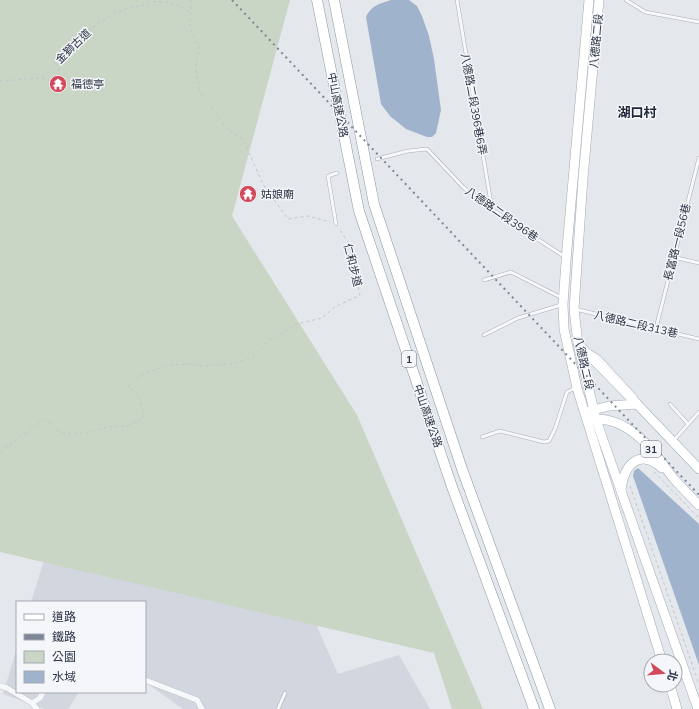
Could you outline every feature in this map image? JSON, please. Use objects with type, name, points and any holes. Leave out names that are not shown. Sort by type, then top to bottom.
[{"type":"highway","name":"中山高速公路","points":[[317,0],[359,211],[452,484],[534,709]]},
{"type":"highway","name":"中山高速公路","points":[[334,0],[374,204],[462,469],[550,709]]},
{"type":"main road","name":"八德路二段","points":[[589,0],[566,258],[563,301],[564,329],[577,388],[591,415],[621,493],[697,704]]},
{"type":"main road","name":"八德路二段","points":[[599,0],[583,178],[574,309],[578,344],[591,415],[660,653]]},
{"type":"main road","name":"31","points":[[578,344],[674,440],[699,469]]},
{"type":"main road","points":[[591,415],[609,406],[637,404]]},
{"type":"main road","name":"31","points":[[591,415],[617,423],[637,436],[652,450],[674,480]]},
{"type":"main road","name":"31","points":[[621,493],[624,474],[628,466],[634,461],[651,461],[659,466],[699,505]]},
{"type":"main road","points":[[672,693],[677,709]]},
{"type":"street","points":[[573,178],[583,178]]},
{"type":"street","points":[[146,680],[197,700],[202,709]]},
{"type":"street","points":[[0,686],[7,688],[32,703],[37,709]]},
{"type":"street","points":[[32,703],[40,698],[42,693]]},
{"type":"lane","name":"八德路二段396巷6弄","points":[[457,0],[492,209]]},
{"type":"lane","points":[[626,0],[645,12],[699,22]]},
{"type":"lane","name":"八德路二段396巷","points":[[378,159],[408,150],[426,149],[464,188],[492,209],[566,258]]},
{"type":"lane","name":"長富路一段56巷","points":[[656,328],[699,158]]},
{"type":"lane","points":[[336,224],[328,176],[337,173]]},
{"type":"lane","points":[[673,257],[699,263]]},
{"type":"lane","points":[[484,280],[510,272],[563,301]]},
{"type":"lane","points":[[484,335],[518,318],[563,301]]},
{"type":"lane","name":"八德路二段313巷","points":[[574,309],[699,339]]},
{"type":"lane","points":[[578,344],[599,357],[674,440],[699,412]]},
{"type":"lane","points":[[482,437],[500,431],[544,442],[549,441],[555,429],[567,392],[577,388]]},
{"type":"lane","points":[[670,404],[688,424]]},
{"type":"lane","points":[[278,709],[285,693]]},
{"type":"path","name":"金獅古道","points":[[41,78],[70,47],[92,27],[112,15],[133,6],[140,6],[151,2],[164,0],[173,2],[190,13]]},
{"type":"path","points":[[191,0],[190,13],[192,35],[199,47],[196,67],[200,93],[226,128],[242,139],[264,186],[288,219],[308,216],[336,224]]},
{"type":"path","points":[[0,81],[41,78],[58,84],[59,59]]},
{"type":"path","name":"仁和步道","points":[[0,452],[44,419],[49,421],[53,428],[62,432],[74,434],[130,425],[143,418],[142,406],[136,391],[128,387],[139,377],[150,371],[171,365],[191,364],[200,366],[234,364],[253,357],[269,340],[297,324],[322,318],[335,307],[360,295],[349,244],[336,224]]},
{"type":"path","points":[[650,469],[699,518]]},
{"type":"path","points":[[629,482],[699,684]]},
{"type":"shaded area","points":[[45,557],[298,584],[338,674],[399,655],[430,709],[183,709],[146,683],[146,601],[31,601]]},
{"type":"shaded area","points":[[16,651],[16,693],[78,693],[68,709],[45,709],[3,694]]},
{"type":"green space","points":[[0,0],[290,0],[232,216],[357,415],[483,709],[452,709],[434,653],[0,552]]},
{"type":"water","points":[[391,0],[409,0],[417,6],[429,36],[434,59],[441,110],[436,133],[432,137],[427,137],[406,129],[390,116],[381,104],[366,17],[370,10]]},
{"type":"water","points":[[638,468],[699,524],[699,665],[633,476],[634,471]]},
{"type":"railway","points":[[232,0],[699,495]]},
{"type":"place","name":"福德亭","points":[[58,84]]},
{"type":"place","name":"姑娘廟","points":[[248,194]]},
{"type":"district","name":"湖口村","points":[[637,112]]}]
